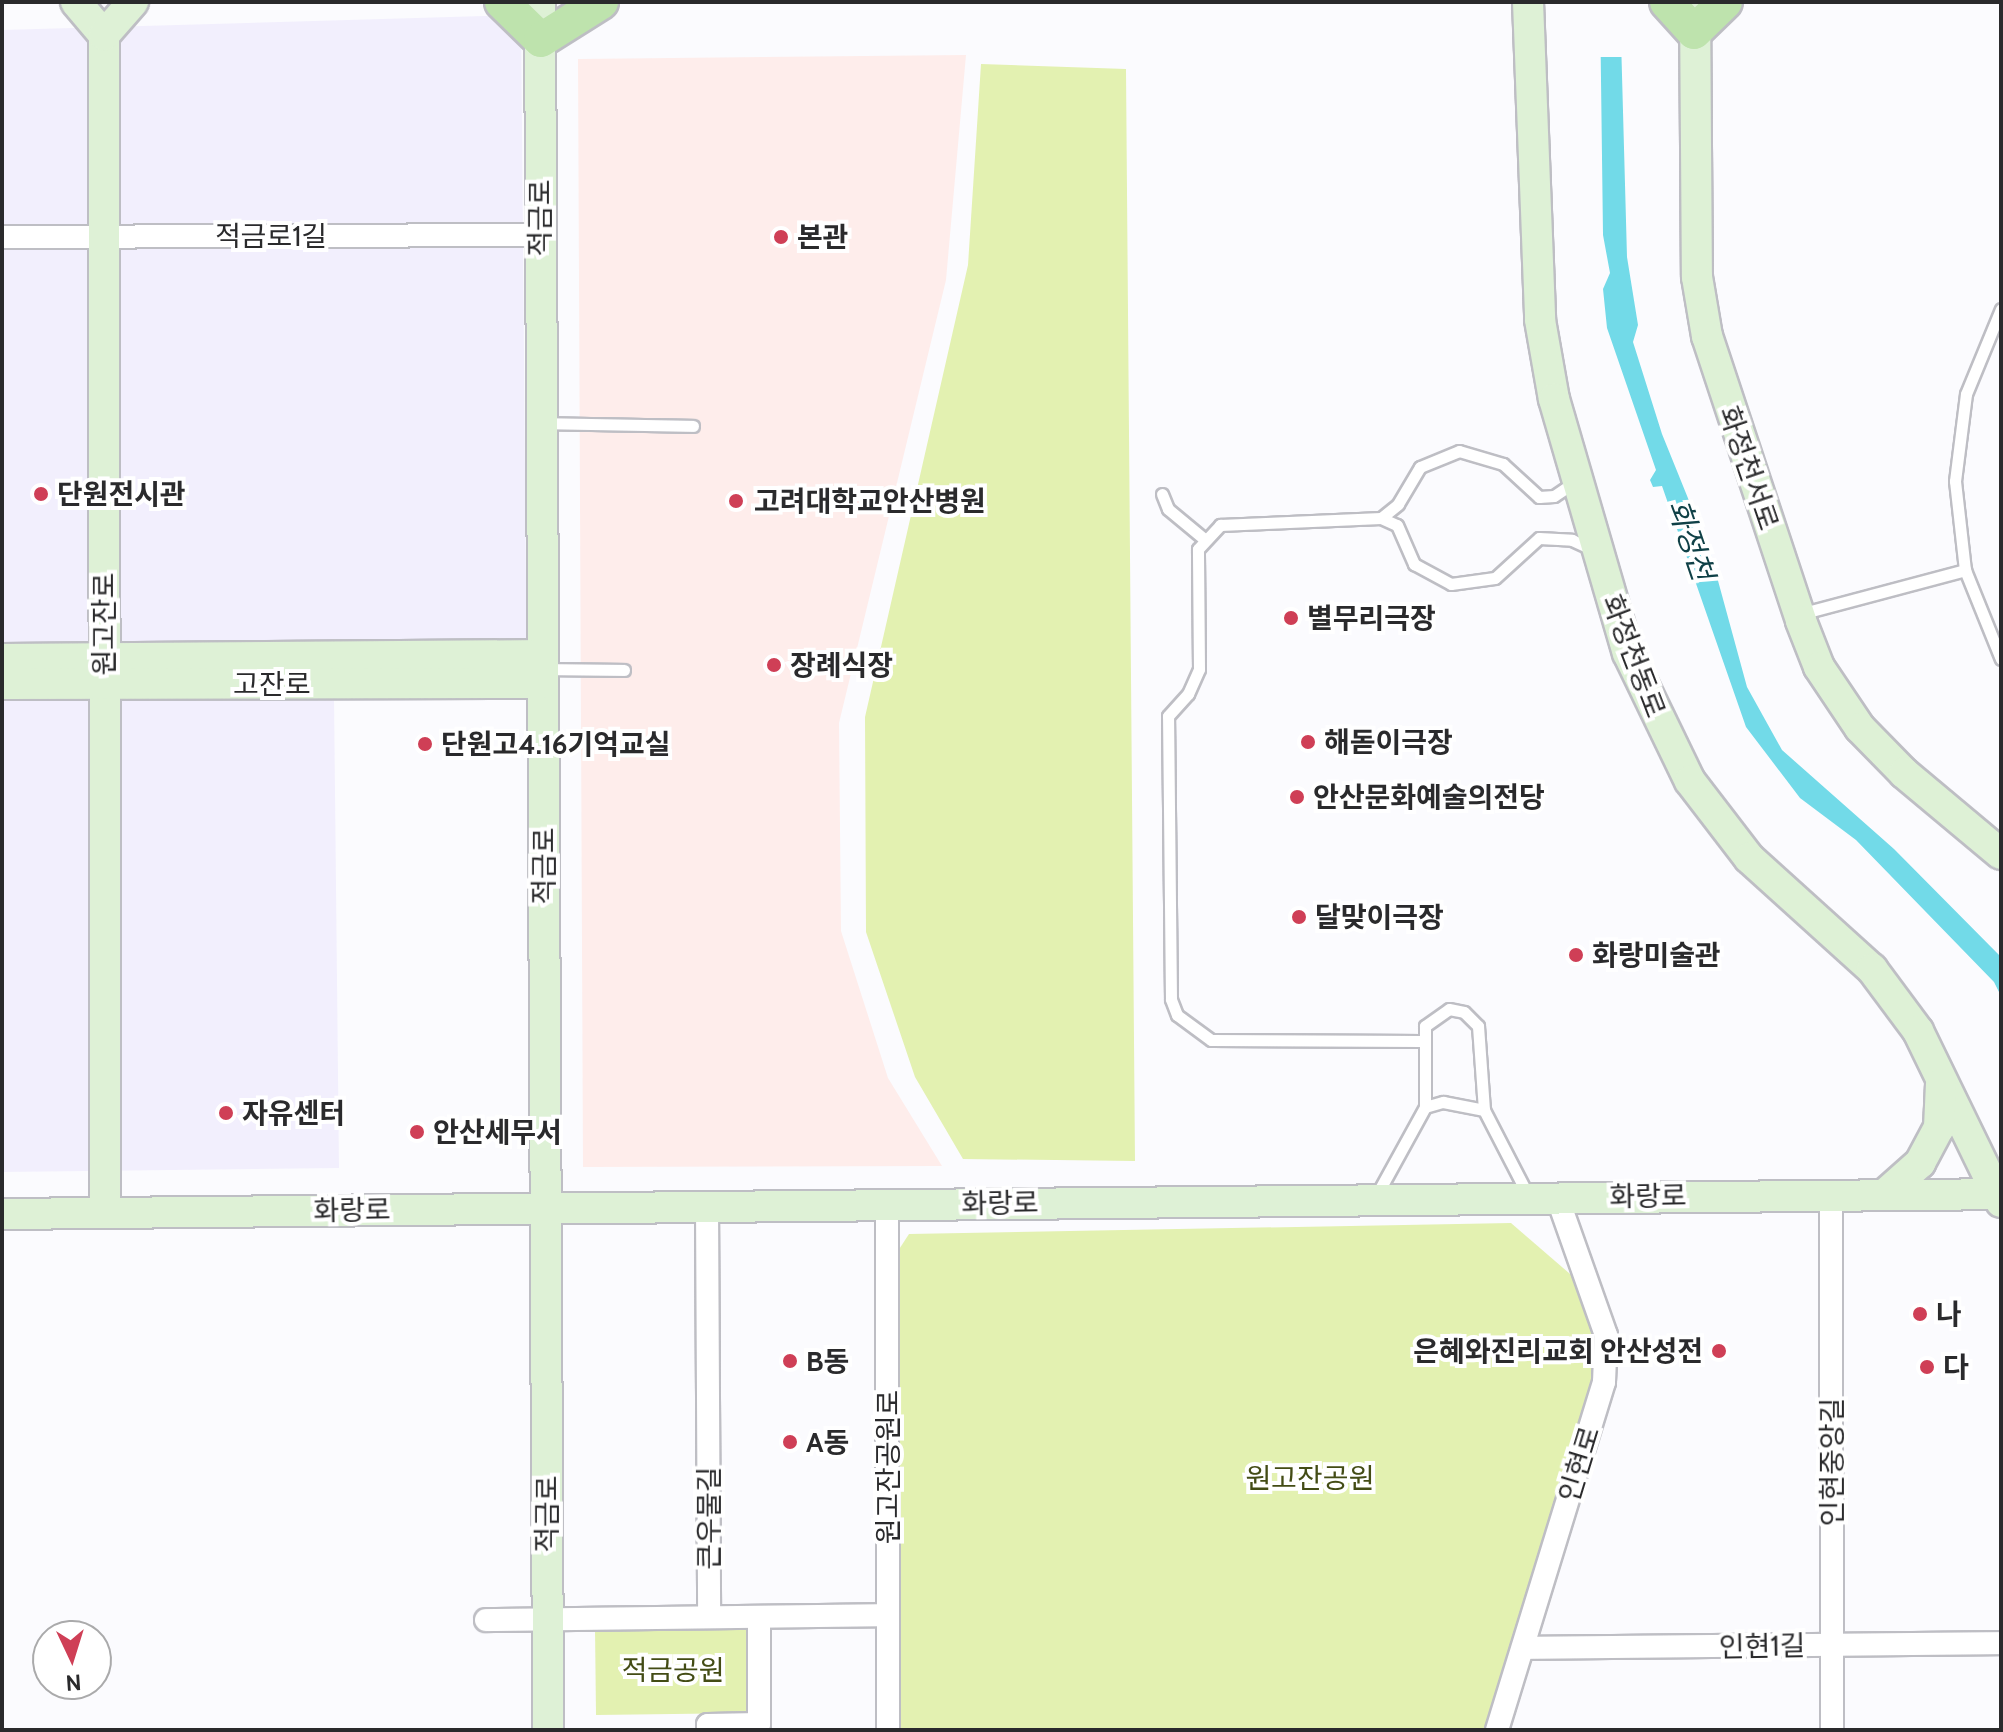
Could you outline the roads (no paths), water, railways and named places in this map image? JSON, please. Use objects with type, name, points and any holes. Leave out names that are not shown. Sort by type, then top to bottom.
[{"type":"main road","points":[[502,2],[541,40],[601,2]]},
{"type":"main road","points":[[1667,2],[1695,17],[1725,2]]},
{"type":"street","points":[[76,2],[104,35],[133,2]]},
{"type":"street","name":"적금로","points":[[540,2],[548,1730]]},
{"type":"street","name":"화정천동로","points":[[1528,2],[1540,320],[1577,481],[1628,653],[1690,781],[1749,858],[1872,969],[1918,1031],[2000,1195]]},
{"type":"street","name":"화정천서로","points":[[1695,17],[1697,277],[1707,336],[1799,614],[1819,667],[1860,728],[1904,773],[2001,854]]},
{"type":"street","name":"원고잔로","points":[[104,35],[105,1213]]},
{"type":"street","name":"적금로1길","points":[[2,237],[539,235]]},
{"type":"street","name":"고잔로","points":[[2,659],[104,671],[543,669]]},
{"type":"street","name":"고잔로","points":[[2,684],[104,671]]},
{"type":"street","points":[[1885,1194],[1920,1163],[1939,1128],[1941,1079]]},
{"type":"street","name":"화랑로","points":[[2,1214],[1831,1194],[2000,1195]]},
{"type":"street","name":"인현중앙길","points":[[1831,1194],[1832,1730]]},
{"type":"street","name":"인현로","points":[[1497,1730],[1604,1382],[1606,1335],[1544,1197]]},
{"type":"street","name":"큰우물길","points":[[707,1205],[709,1617]]},
{"type":"street","name":"원고잔공원로","points":[[887,1205],[888,1730]]},
{"type":"street","points":[[486,1620],[888,1615]]},
{"type":"street","points":[[708,1730],[708,1725],[759,1724],[759,1617]]},
{"type":"street","name":"인현1길","points":[[1523,1648],[2001,1643]]},
{"type":"lane","points":[[2001,309],[1975,365],[1960,423],[1956,511],[1965,570],[2001,659]]},
{"type":"lane","points":[[541,423],[693,426]]},
{"type":"lane","points":[[1381,518],[1398,504],[1420,467],[1459,451],[1503,464],[1539,497],[1554,496],[1577,481]]},
{"type":"lane","points":[[1162,494],[1168,509],[1203,538]]},
{"type":"lane","points":[[1422,1041],[1211,1040],[1177,1015],[1171,999],[1168,716],[1188,694],[1199,669],[1198,549],[1203,538],[1220,525],[1381,518],[1397,525],[1414,564],[1451,584],[1495,578],[1539,538],[1572,540],[1598,553]]},
{"type":"lane","points":[[1799,614],[1965,570]]},
{"type":"lane","points":[[543,669],[624,670]]},
{"type":"lane","points":[[1374,1199],[1425,1107],[1422,1041],[1428,1021],[1442,1010],[1457,1009],[1475,1020],[1484,1110],[1544,1197]]},
{"type":"lane","points":[[1425,1107],[1443,1102],[1484,1110]]},
{"type":"water","name":"화정천","points":[[1600,2],[1620,2],[1627,257],[1638,325],[1633,342],[1662,434],[1711,555],[1747,687],[1782,750],[1894,849],[2001,957],[2001,996],[1994,982],[1856,840],[1800,798],[1746,727],[1662,486],[1653,487],[1650,480],[1656,470],[1607,328],[1603,289],[1610,273],[1603,235]]},
{"type":"place","name":"본관","points":[[781,237]]},
{"type":"place","name":"단원전시관","points":[[41,494]]},
{"type":"place","name":"고려대학교안산병원","points":[[736,501]]},
{"type":"place","name":"별무리극장","points":[[1291,618]]},
{"type":"place","name":"장례식장","points":[[774,665]]},
{"type":"place","name":"해돋이극장","points":[[1308,742]]},
{"type":"place","name":"단원고4.16기억교실","points":[[425,744]]},
{"type":"place","name":"안산문화예술의전당","points":[[1297,797]]},
{"type":"place","name":"달맞이극장","points":[[1299,917]]},
{"type":"place","name":"화랑미술관","points":[[1576,955]]},
{"type":"place","name":"자유센터","points":[[226,1113]]},
{"type":"place","name":"안산세무서","points":[[417,1132]]},
{"type":"place","name":"나","points":[[1920,1314]]},
{"type":"place","name":"은혜와진리교회 안산성전","points":[[1719,1351]]},
{"type":"place","name":"B동","points":[[790,1361]]},
{"type":"place","name":"다","points":[[1927,1367]]},
{"type":"place","name":"A동","points":[[790,1442]]},
{"type":"park label","name":"원고잔공원","points":[[1310,1478]]},
{"type":"park label","name":"적금공원","points":[[673,1670]]}]
